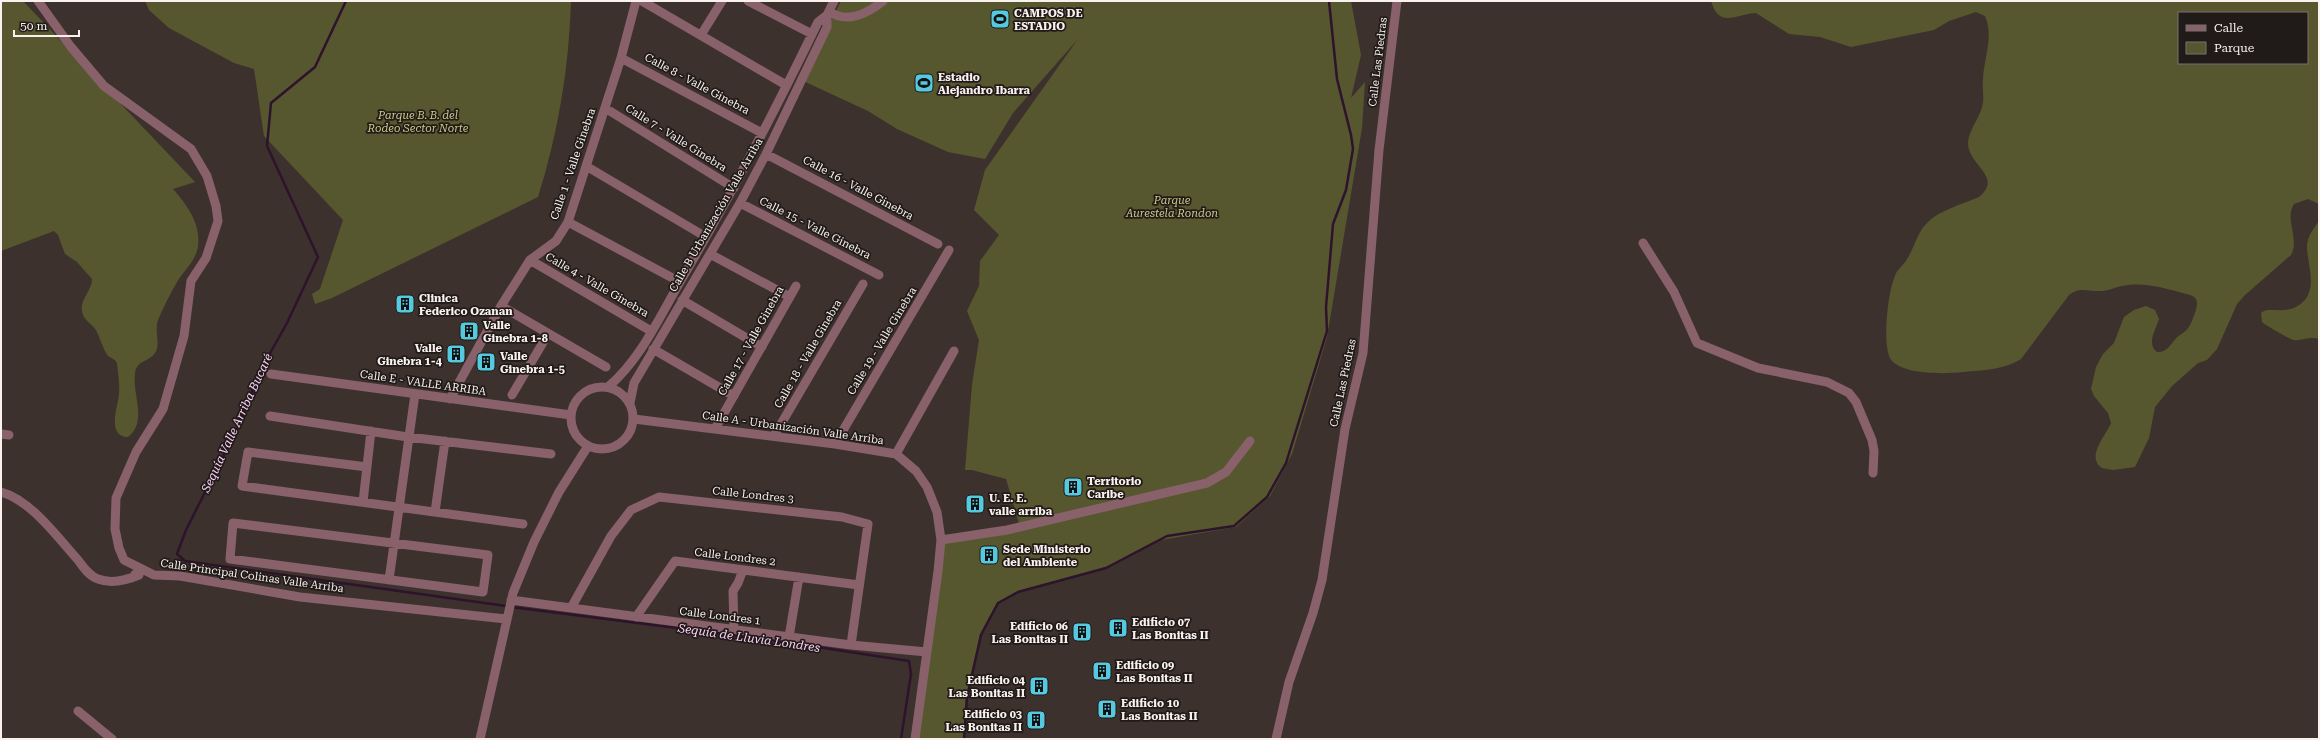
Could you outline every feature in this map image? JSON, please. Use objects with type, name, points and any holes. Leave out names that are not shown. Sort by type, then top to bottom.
[{"type":"street","name":"Calle Principal Colinas Valle Arriba","points":[[38,1],[72,47],[104,86],[191,149],[208,176],[216,206],[218,221],[206,258],[191,281],[184,336],[163,409],[136,452],[116,498],[115,529],[119,548],[124,560],[154,575],[180,576],[300,597],[506,619]]},
{"type":"street","name":"Calle 1 - Valle Ginebra","points":[[450,399],[501,306],[530,260],[556,241],[568,222],[621,58],[636,1]]},
{"type":"street","points":[[642,1],[786,85]]},
{"type":"street","points":[[702,35],[722,1]]},
{"type":"street","points":[[748,1],[812,34]]},
{"type":"street","name":"Calle B Urbanización Valle Arriba","points":[[608,387],[622,375],[652,330],[734,188],[818,22],[828,13],[834,1]]},
{"type":"street","points":[[828,13],[838,18],[855,18],[883,1]]},
{"type":"street","name":"Calle Las Piedras","points":[[1276,739],[1289,682],[1313,613],[1322,580],[1345,429],[1363,353],[1379,150],[1397,1]]},
{"type":"street","name":"Calle B Urbanización Valle Arriba","points":[[630,403],[634,383],[740,203],[766,154],[828,26],[828,13]]},
{"type":"street","name":"Calle 8 - Valle Ginebra","points":[[621,58],[762,133]]},
{"type":"street","name":"Calle 7 - Valle Ginebra","points":[[605,108],[734,188]]},
{"type":"street","name":"Calle 16 - Valle Ginebra","points":[[766,154],[938,244]]},
{"type":"street","points":[[586,166],[706,237]]},
{"type":"street","name":"Calle 15 - Valle Ginebra","points":[[740,203],[878,275]]},
{"type":"street","points":[[568,222],[680,282]]},
{"type":"street","points":[[1643,243],[1674,292],[1697,343],[1758,368],[1827,382],[1849,393],[1856,402],[1872,440],[1874,451],[1873,473]]},
{"type":"street","name":"Calle 19 - Valle Ginebra","points":[[835,444],[949,250]]},
{"type":"street","points":[[710,254],[790,297]]},
{"type":"street","name":"Calle 4 - Valle Ginebra","points":[[530,260],[652,330]]},
{"type":"street","name":"Calle 18 - Valle Ginebra","points":[[774,436],[863,284]]},
{"type":"street","name":"Calle 17 - Valle Ginebra","points":[[715,429],[796,286]]},
{"type":"street","points":[[682,300],[762,347]]},
{"type":"street","points":[[501,306],[606,367]]},
{"type":"street","points":[[512,395],[548,334]]},
{"type":"street","points":[[653,349],[734,396]]},
{"type":"street","points":[[896,454],[954,351]]},
{"type":"street","name":"Calle E - VALLE ARRIBA","points":[[271,374],[571,415]]},
{"type":"street","points":[[608,387],[622,394],[630,403],[634,419],[632,429],[626,438],[617,445],[607,449],[588,446],[580,442],[571,423],[571,415],[574,404],[580,396],[594,388],[608,387]]},
{"type":"street","points":[[389,580],[415,394]]},
{"type":"street","points":[[270,416],[408,437],[551,454]]},
{"type":"street","name":"Calle A - Urbanización Valle Arriba","points":[[634,419],[835,444],[896,454],[916,471],[927,487],[937,512],[941,540],[915,739]]},
{"type":"street","points":[[364,502],[371,431]]},
{"type":"street","points":[[435,512],[445,441]]},
{"type":"street","points":[[941,540],[1007,530],[1207,483],[1226,472],[1250,441]]},
{"type":"street","points":[[480,739],[511,600],[534,542],[560,490],[588,446]]},
{"type":"street","points":[[367,467],[248,452],[242,486],[523,524]]},
{"type":"street","points":[[1,492],[18,500],[47,524],[91,576],[102,580],[112,581],[128,579],[139,575],[135,574]]},
{"type":"street","name":"Calle Londres 3","points":[[571,608],[611,536],[631,510],[659,497],[842,517],[868,524],[851,645]]},
{"type":"street","points":[[233,523],[394,543],[488,555],[483,592],[230,559],[233,523]]},
{"type":"street","name":"Calle Londres 2","points":[[636,617],[675,561],[859,584]]},
{"type":"street","points":[[734,630],[733,591],[743,570]]},
{"type":"street","points":[[789,637],[799,577]]},
{"type":"street","name":"Calle Londres 1","points":[[511,600],[851,645],[927,652]]},
{"type":"street","points":[[78,711],[112,739]]},
{"type":"green space","points":[[1,1],[23,1],[195,182],[173,189],[192,215],[197,230],[198,246],[195,256],[177,282],[158,320],[157,349],[155,353],[140,364],[136,369],[135,382],[138,416],[134,431],[128,437],[117,432],[115,426],[119,390],[117,363],[107,355],[96,330],[86,319],[82,311],[83,303],[92,279],[77,262],[65,254],[58,235],[54,231],[1,251]]},
{"type":"green space","name":"Parque B. B. del Rodeo Sector Norte","points":[[145,1],[571,1],[568,51],[557,125],[538,197],[332,298],[315,304],[312,294],[320,289],[343,220],[264,136],[254,69],[234,63],[169,28],[149,10]]},
{"type":"green space","name":"Parque Aurestela Rondon","points":[[841,1],[1351,1],[1361,55],[1351,98],[1365,82],[1362,128],[1327,337],[1292,454],[1270,496],[1236,527],[1155,541],[1106,568],[1018,591],[997,603],[980,634],[966,698],[963,739],[916,739],[944,543],[1020,527],[1006,479],[972,470],[965,470],[972,385],[979,340],[967,311],[979,286],[980,261],[999,235],[974,210],[985,170],[1078,39],[1013,113],[985,159],[948,152],[897,129],[868,111],[801,80]]},
{"type":"green space","points":[[1711,1],[2319,1],[2319,204],[2308,199],[2294,204],[2291,210],[2291,223],[2294,242],[2291,255],[2245,295],[2237,304],[2217,349],[2207,360],[2198,363],[2172,386],[2155,407],[2149,438],[2135,467],[2113,470],[2102,468],[2097,463],[2096,452],[2111,423],[2108,413],[2094,396],[2091,389],[2096,367],[2103,354],[2114,343],[2124,317],[2134,310],[2146,306],[2155,310],[2159,319],[2153,336],[2152,345],[2157,352],[2165,350],[2188,328],[2191,323],[2197,307],[2194,297],[2165,288],[2144,285],[2122,286],[2104,291],[2081,290],[2073,292],[2069,295],[2021,359],[2014,363],[1993,369],[1946,373],[1916,371],[1898,366],[1892,361],[1889,355],[1886,333],[1888,306],[1892,283],[1899,269],[1910,254],[1921,230],[1928,222],[1939,214],[1979,197],[1986,189],[1988,182],[1986,175],[1971,154],[1968,146],[1970,133],[1983,103],[1983,79],[1989,39],[1988,24],[1985,16],[1976,12],[1949,21],[1934,30],[1851,47],[1820,37],[1789,34],[1756,13],[1729,18],[1719,15],[1714,10]]},
{"type":"green space","points":[[2319,221],[2319,339],[2312,338],[2293,340],[2262,322],[2261,313],[2269,310],[2291,309],[2303,302],[2307,296],[2310,289],[2311,275],[2307,253],[2307,243],[2311,233]]},
{"type":"waterway","name":"Sequía Valle Arriba Bucaré","points":[[346,1],[315,67],[271,103],[267,146],[318,257],[287,323],[260,371],[240,423],[186,530],[177,554],[185,561],[506,606]]},
{"type":"waterway","points":[[964,739],[967,697],[981,635],[998,603],[1018,592],[1106,568],[1167,536],[1234,526],[1267,497],[1286,463],[1327,331],[1326,307],[1333,224],[1346,190],[1353,149],[1337,79],[1329,1]]},
{"type":"waterway","name":"Sequía de Lluvia Londres","points":[[511,607],[771,640],[909,661],[911,674],[901,739]]},
{"type":"place","name":"CAMPOS DE ESTADIO","points":[[1000,19]]},
{"type":"place","name":"Estadio Alejandro Ibarra","points":[[924,83]]},
{"type":"place","name":"Clinica Federico Ozanan","points":[[405,304]]},
{"type":"place","name":"Valle Ginebra 1-8","points":[[469,331]]},
{"type":"place","name":"Valle Ginebra 1-4","points":[[456,354]]},
{"type":"place","name":"Valle Ginebra 1-5","points":[[486,362]]},
{"type":"place","name":"Territorio Caribe","points":[[1073,487]]},
{"type":"place","name":"U. E. E. valle arriba","points":[[975,504]]},
{"type":"place","name":"Sede Ministerio del Ambiente","points":[[989,555]]},
{"type":"place","name":"Edificio 07 Las Bonitas II","points":[[1118,628]]},
{"type":"place","name":"Edificio 06 Las Bonitas II","points":[[1082,632]]},
{"type":"place","name":"Edificio 09 Las Bonitas II","points":[[1102,671]]},
{"type":"place","name":"Edificio 04 Las Bonitas II","points":[[1039,686]]},
{"type":"place","name":"Edificio 10 Las Bonitas II","points":[[1107,709]]},
{"type":"place","name":"Edificio 03 Las Bonitas II","points":[[1036,720]]}]
